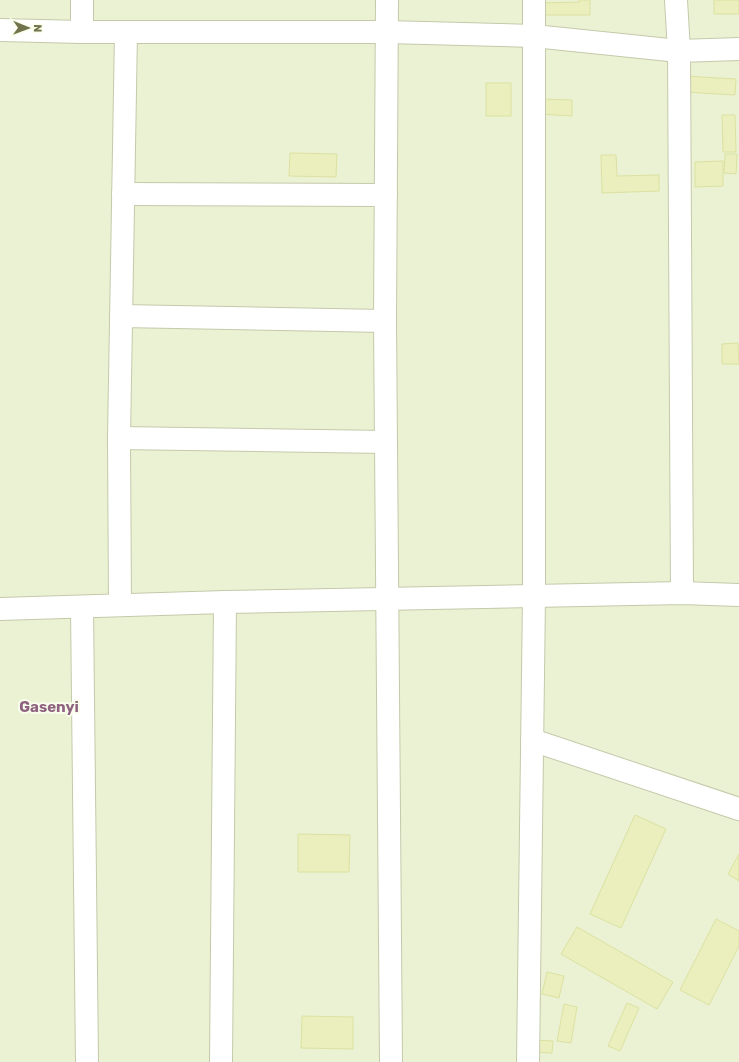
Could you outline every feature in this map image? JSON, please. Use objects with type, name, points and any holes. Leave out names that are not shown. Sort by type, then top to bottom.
[{"type":"street","points":[[82,0],[82,32]]},
{"type":"street","points":[[387,0],[385,321],[392,1062]]},
{"type":"street","points":[[528,1062],[534,597],[534,0]]},
{"type":"street","points":[[676,0],[679,51],[682,593]]},
{"type":"street","points":[[0,30],[82,32],[387,32],[534,36],[679,51],[739,50]]},
{"type":"street","points":[[120,605],[119,438],[126,32]]},
{"type":"street","points":[[123,194],[386,195]]},
{"type":"street","points":[[121,316],[385,321]]},
{"type":"street","points":[[119,438],[386,442]]},
{"type":"street","points":[[0,609],[225,602],[682,593],[739,594]]},
{"type":"street","points":[[221,1062],[225,602]]},
{"type":"street","points":[[82,607],[87,1062]]},
{"type":"street","points":[[532,740],[739,809]]},
{"type":"shaded area","points":[[0,0],[739,0],[739,1062],[0,1062]]},
{"type":"building","points":[[579,0],[590,0],[590,15],[539,15],[539,3],[580,2]]},
{"type":"building","points":[[714,0],[739,0],[739,14],[714,14]]},
{"type":"building","points":[[685,76],[736,79],[735,95],[684,92]]},
{"type":"building","points":[[486,83],[511,83],[511,116],[486,116]]},
{"type":"building","points":[[541,99],[572,100],[572,116],[540,114]]},
{"type":"building","points":[[722,115],[735,115],[736,152],[723,152]]},
{"type":"building","points":[[290,153],[337,154],[336,177],[289,176]]},
{"type":"building","points":[[725,154],[737,154],[736,174],[724,173]]},
{"type":"building","points":[[601,155],[616,155],[617,176],[659,175],[659,191],[602,193]]},
{"type":"building","points":[[723,161],[723,186],[695,187],[695,162]]},
{"type":"building","points":[[738,343],[739,364],[722,364],[722,344]]},
{"type":"building","points":[[635,815],[666,829],[621,928],[590,914]]},
{"type":"building","points":[[298,834],[350,835],[349,872],[298,872]]},
{"type":"building","points":[[739,854],[739,881],[728,874]]},
{"type":"building","points":[[716,919],[739,931],[739,946],[709,1005],[680,990]]},
{"type":"building","points":[[577,927],[673,982],[657,1009],[561,954]]},
{"type":"building","points":[[547,972],[564,976],[559,998],[542,994]]},
{"type":"building","points":[[627,1003],[639,1008],[620,1051],[608,1046]]},
{"type":"building","points":[[564,1004],[577,1007],[571,1043],[557,1041]]},
{"type":"building","points":[[302,1016],[353,1017],[353,1049],[301,1048]]},
{"type":"building","points":[[534,1040],[553,1041],[552,1053],[533,1052]]},
{"type":"district","name":"Gasenyi","points":[[49,707]]}]
